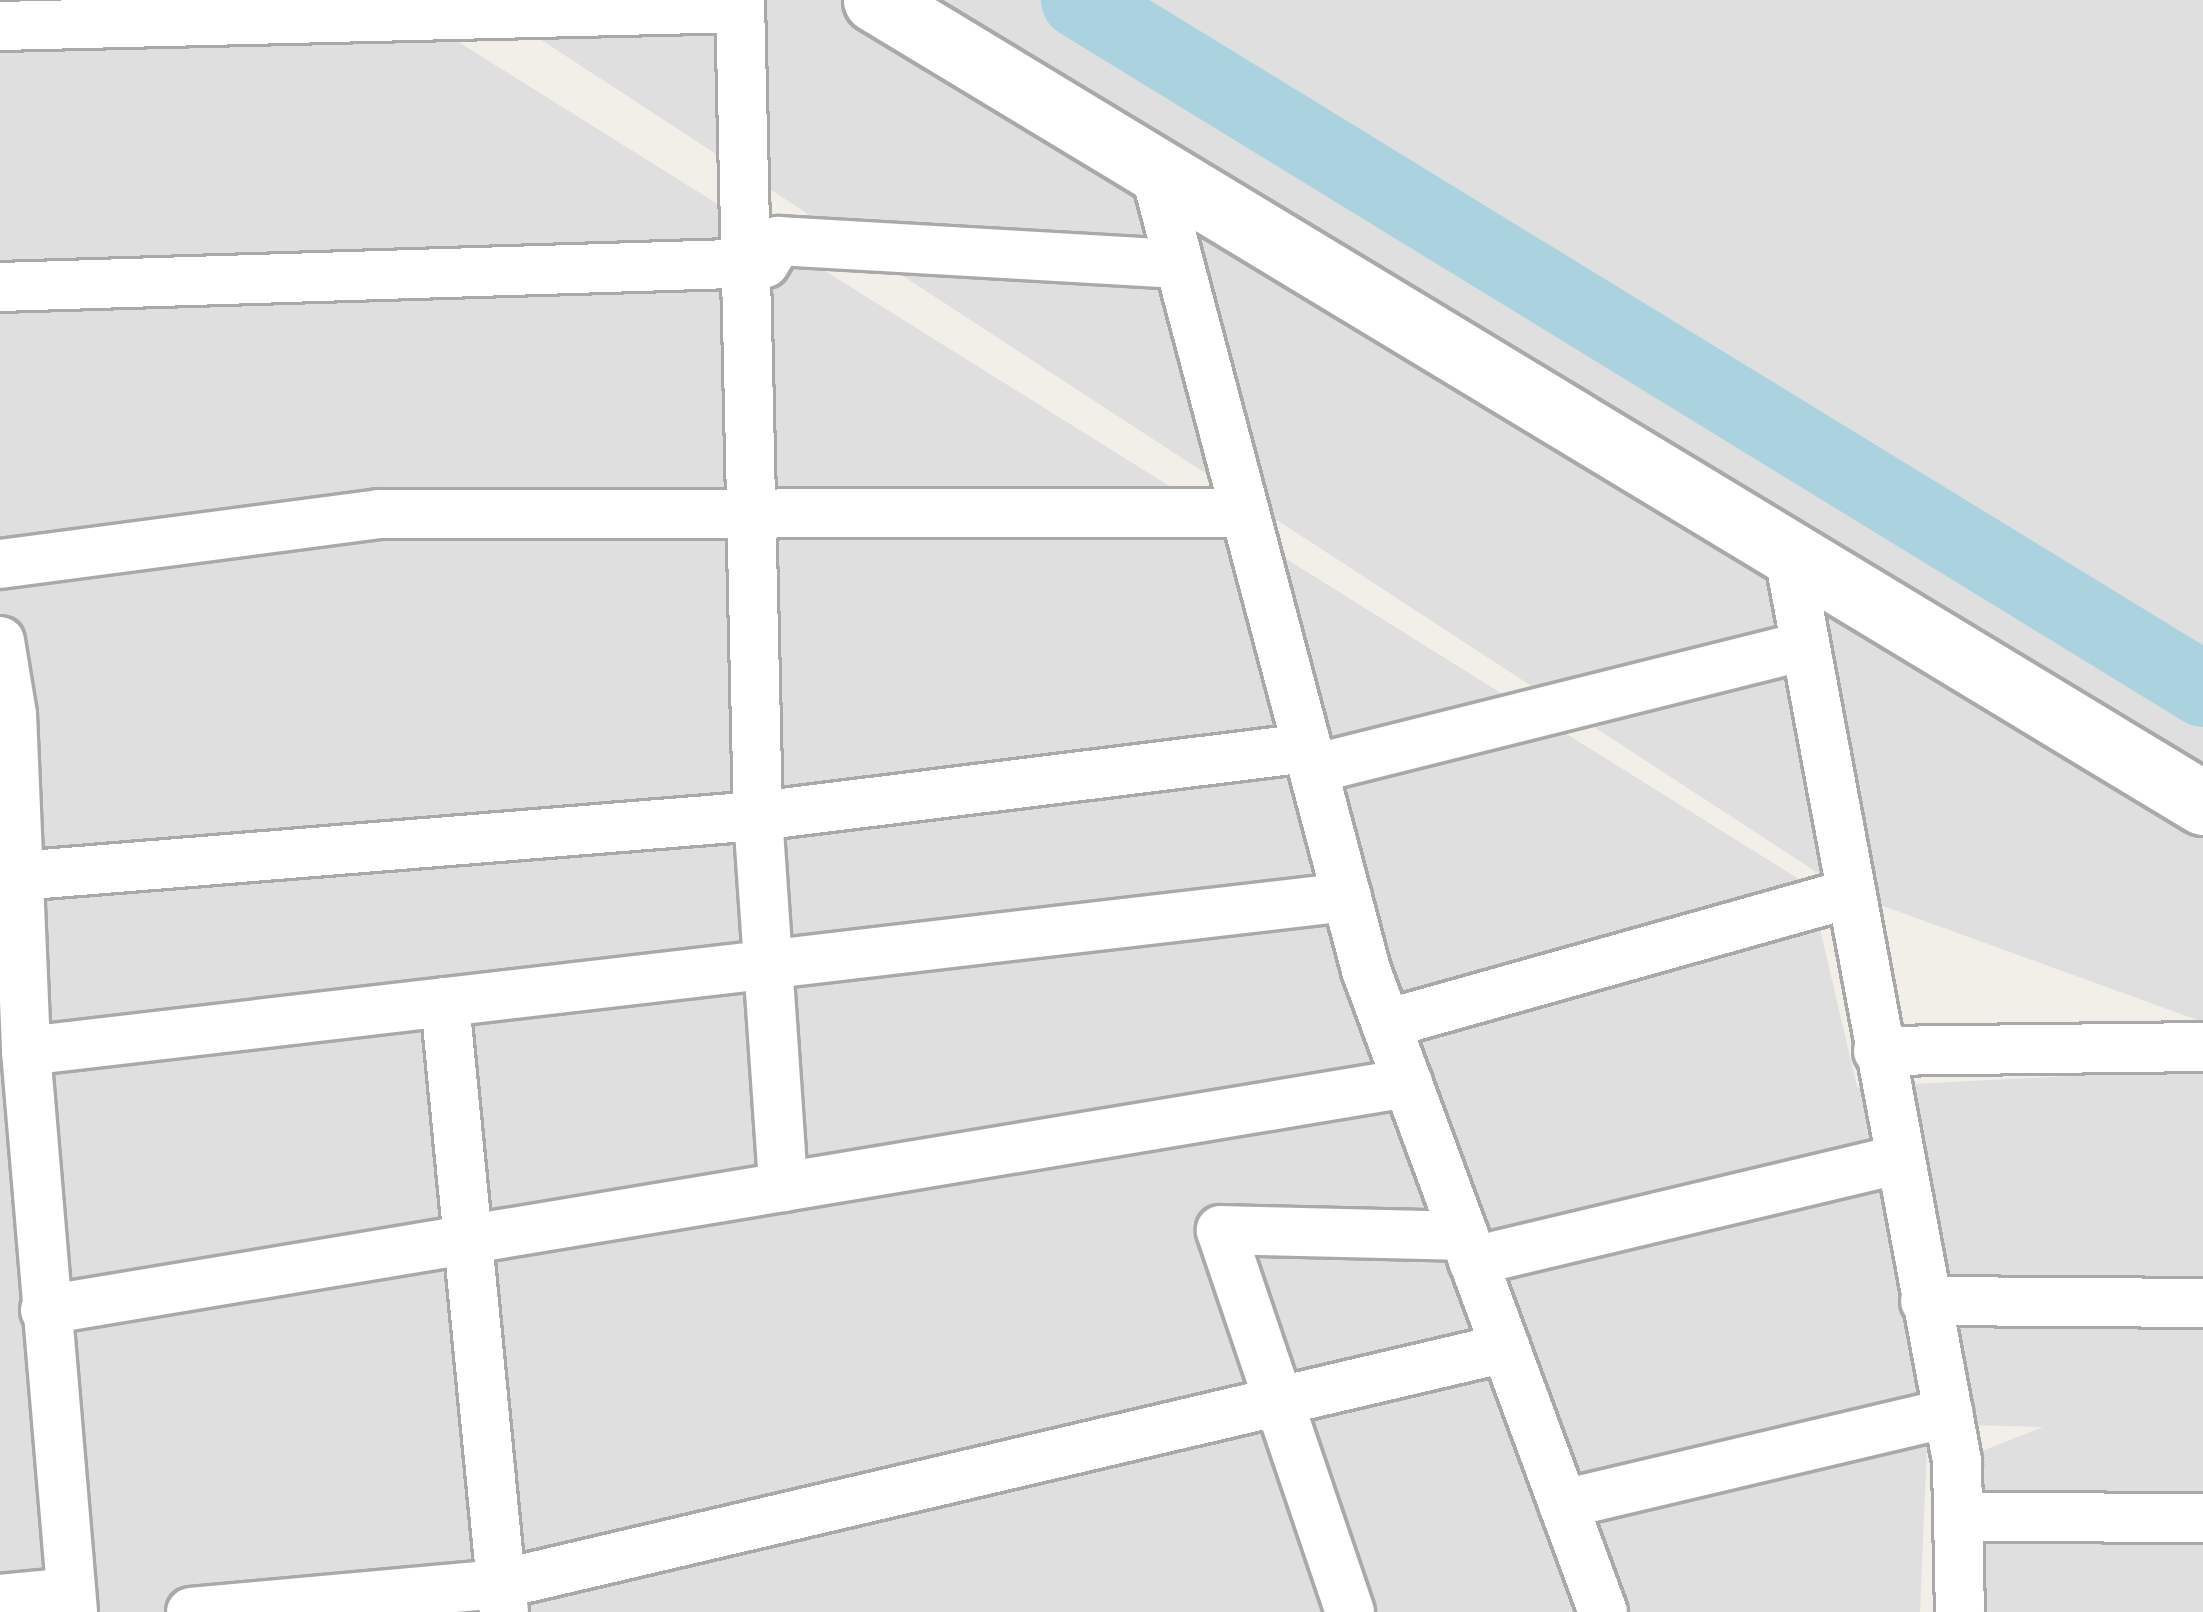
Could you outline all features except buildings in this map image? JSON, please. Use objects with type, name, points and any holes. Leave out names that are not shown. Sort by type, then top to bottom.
[{"type":"street","points":[[875,0],[2203,803]]},
{"type":"street","points":[[0,26],[740,4],[758,816],[783,1187]]},
{"type":"street","points":[[1154,168],[1347,897],[1386,1024],[1563,1504],[1597,1610]]},
{"type":"street","points":[[0,287],[765,263],[778,241],[1179,264]]},
{"type":"street","points":[[0,564],[379,514],[1245,512]]},
{"type":"street","points":[[1789,556],[1948,1413],[1958,1517],[1960,1612]]},
{"type":"street","points":[[0,641],[26,1051],[18,1137],[45,1310],[72,1602],[0,1599]]},
{"type":"street","points":[[18,876],[758,816],[1310,758],[1805,646]]},
{"type":"street","points":[[1386,1024],[1850,894]]},
{"type":"street","points":[[26,1051],[1347,897]]},
{"type":"street","points":[[445,1002],[503,1598]]},
{"type":"street","points":[[1878,1051],[2203,1047]]},
{"type":"street","points":[[45,1310],[1408,1083]]},
{"type":"street","points":[[1350,1612],[1221,1230],[1469,1248],[1898,1160]]},
{"type":"street","points":[[1925,1301],[2203,1303]]},
{"type":"street","points":[[191,1612],[503,1598],[1506,1348]]},
{"type":"street","points":[[1563,1504],[1948,1413]]},
{"type":"street","points":[[1958,1517],[2203,1518]]},
{"type":"shaded area","points":[[0,0],[391,0],[1810,886],[1857,1087],[2203,1069],[2203,1612],[1956,1612],[1957,1461],[2043,1427],[1928,1424],[1920,1612],[0,1612]]},
{"type":"shaded area","points":[[480,0],[2203,0],[2203,1022],[1850,894]]},
{"type":"waterway","points":[[1078,0],[2203,689]]}]
